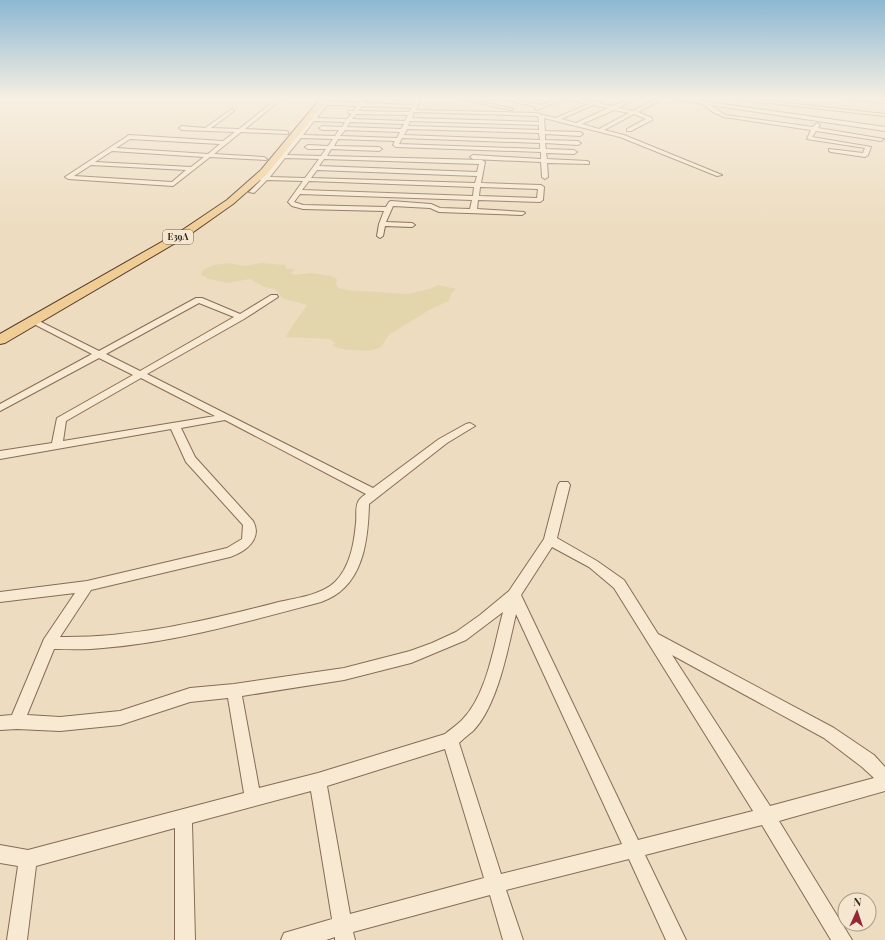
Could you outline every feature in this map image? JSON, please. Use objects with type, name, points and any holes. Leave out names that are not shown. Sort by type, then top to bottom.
[{"type":"main road","name":"E39A","points":[[0,330],[151,245],[195,218],[235,189],[264,159],[285,142]]},
{"type":"main road","name":"E39A","points":[[0,340],[185,233],[261,179],[280,156],[289,142]]},
{"type":"street","points":[[122,142],[68,177],[173,184],[225,143]]},
{"type":"street","points":[[207,142],[225,143]]},
{"type":"street","points":[[333,142],[291,202],[298,206],[431,206],[439,210],[522,213]]},
{"type":"street","points":[[398,142],[396,145],[574,152]]},
{"type":"street","points":[[469,160],[472,142]]},
{"type":"street","points":[[542,142],[545,177]]},
{"type":"street","points":[[558,142],[578,143]]},
{"type":"street","points":[[637,142],[719,175]]},
{"type":"street","points":[[831,150],[864,155],[868,147],[834,142]]},
{"type":"street","points":[[308,146],[379,152],[411,160],[544,161],[586,163]]},
{"type":"street","points":[[111,150],[264,159]]},
{"type":"street","points":[[280,156],[322,158],[398,157],[469,160],[482,162],[473,212]]},
{"type":"street","points":[[380,236],[382,224],[389,206],[411,160]]},
{"type":"street","points":[[90,163],[192,169]]},
{"type":"street","points":[[315,168],[479,174]]},
{"type":"street","points":[[252,192],[261,179],[541,187],[540,200],[298,192]]},
{"type":"street","points":[[382,224],[412,225]]},
{"type":"street","points":[[57,445],[61,420],[274,298]]},
{"type":"street","points":[[0,408],[199,300],[240,317]]},
{"type":"street","points":[[32,321],[141,374],[374,493]]},
{"type":"street","points":[[0,455],[226,417]]},
{"type":"street","points":[[0,597],[87,586],[230,552],[242,546],[249,539],[249,524],[190,459],[175,426]]},
{"type":"street","points":[[50,643],[107,642],[148,637],[200,627],[321,598],[338,587],[346,578],[353,564],[362,537],[363,503],[374,493],[444,441],[470,426]]},
{"type":"street","points":[[0,723],[17,722],[60,724],[120,718],[190,695],[234,691],[344,674],[411,657],[437,647],[461,636],[485,619],[514,595],[550,540],[564,485]]},
{"type":"street","points":[[550,540],[593,564],[619,584],[766,816],[842,940]]},
{"type":"street","points":[[17,722],[50,643],[64,618],[87,586]]},
{"type":"street","points":[[0,854],[28,859],[318,781],[450,740],[468,726],[480,708],[494,674],[514,595]]},
{"type":"street","points":[[514,595],[676,940]]},
{"type":"street","points":[[654,639],[829,733],[868,761],[885,778]]},
{"type":"street","points":[[234,691],[253,799]]},
{"type":"street","points":[[450,740],[513,940]]},
{"type":"street","points":[[318,781],[344,933]]},
{"type":"street","points":[[290,940],[344,933],[496,884],[766,816],[885,783]]},
{"type":"street","points":[[183,818],[185,940]]},
{"type":"street","points":[[17,940],[28,859]]},
{"type":"shaded area","points":[[230,263],[244,266],[262,263],[285,265],[287,269],[295,269],[291,273],[294,275],[311,273],[331,276],[337,279],[336,284],[338,288],[347,290],[408,294],[430,289],[438,285],[456,289],[451,294],[449,301],[431,309],[390,334],[380,348],[368,351],[341,349],[333,346],[335,343],[330,339],[286,337],[307,305],[282,298],[275,289],[264,287],[250,279],[227,283],[209,279],[201,275],[203,270],[213,265]]}]
